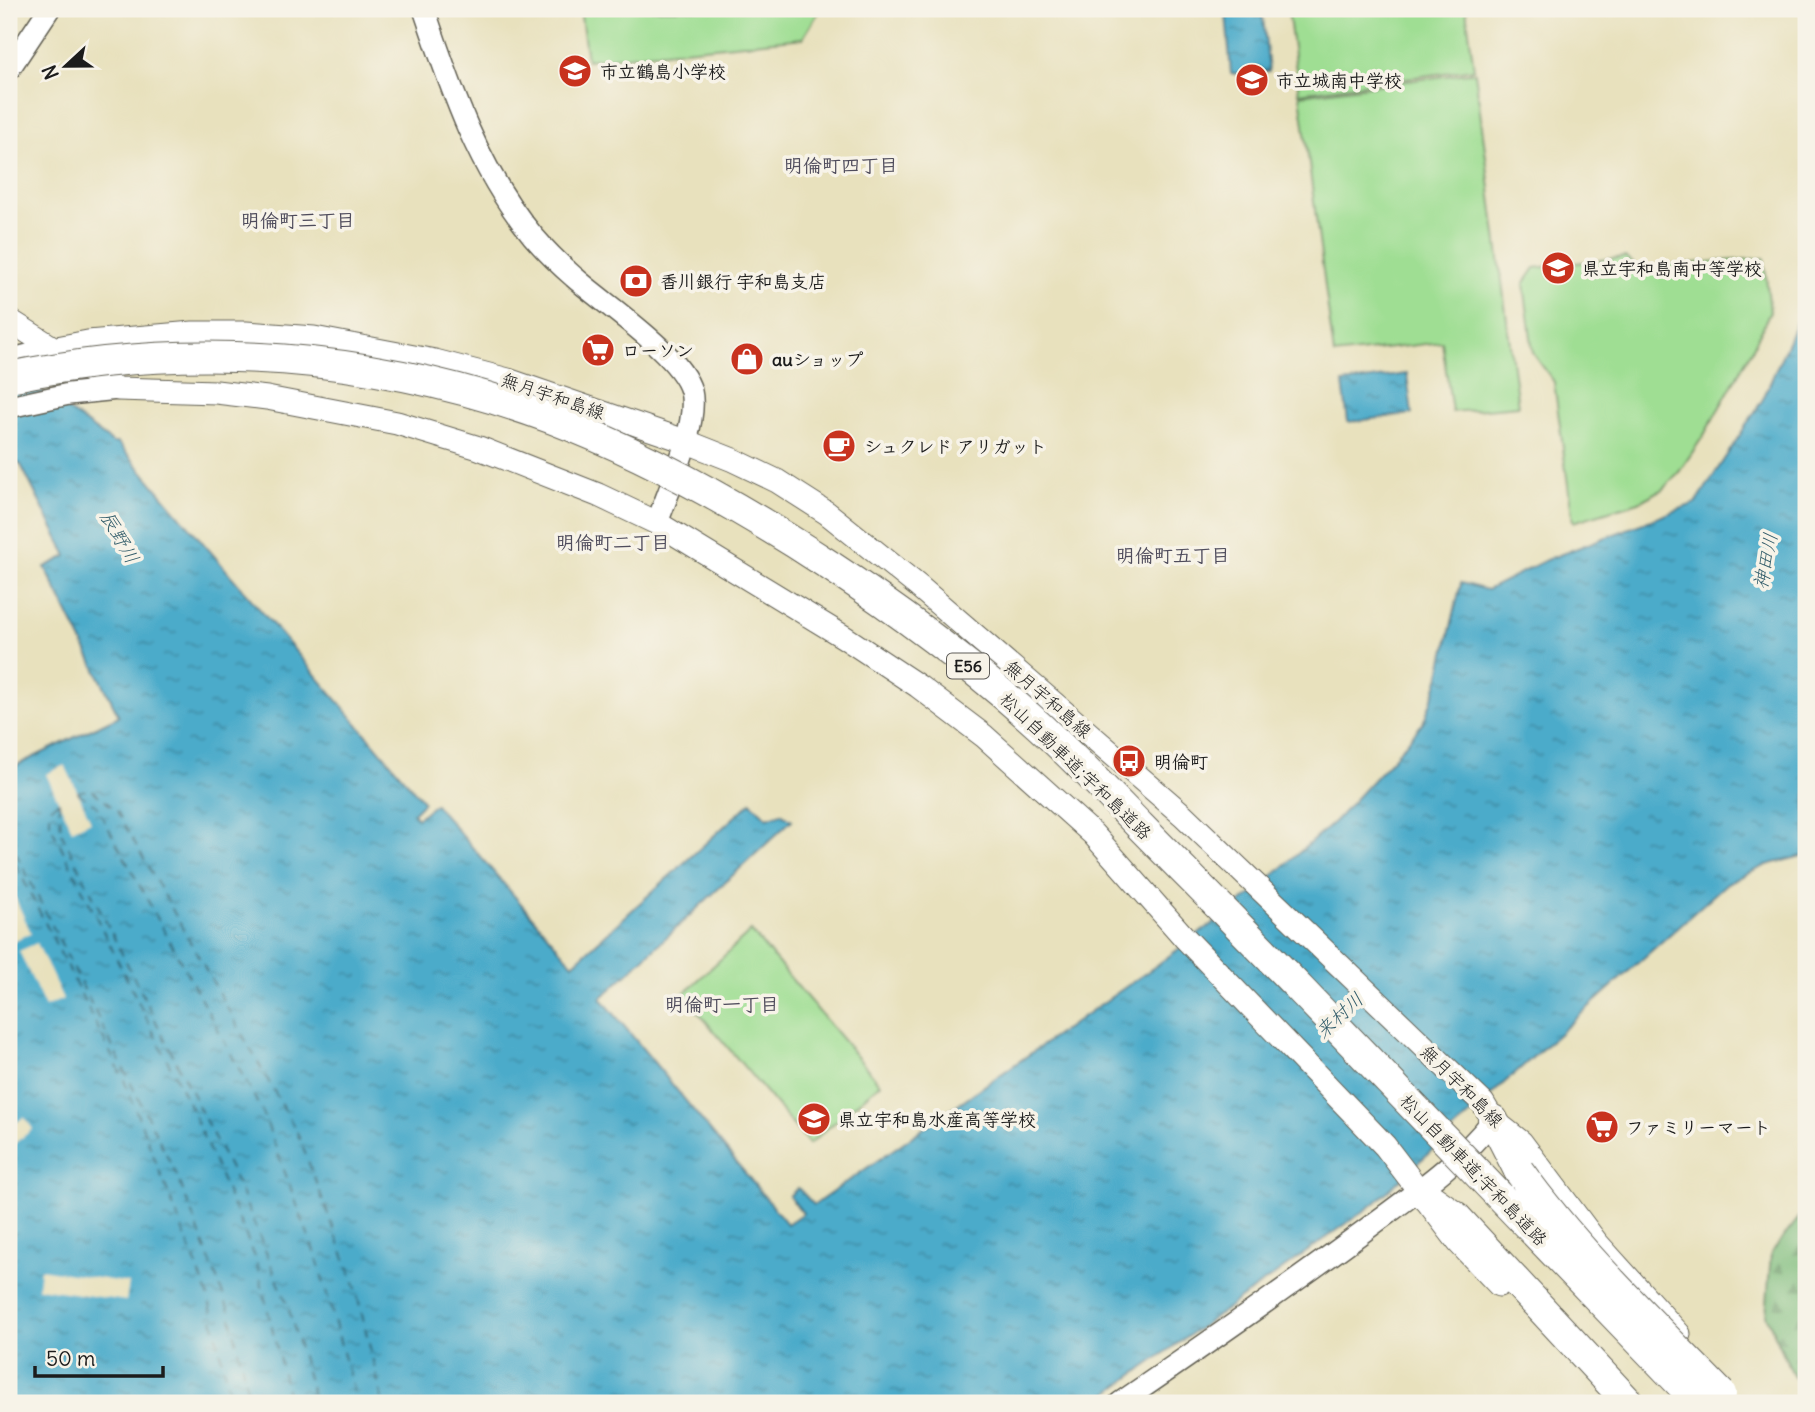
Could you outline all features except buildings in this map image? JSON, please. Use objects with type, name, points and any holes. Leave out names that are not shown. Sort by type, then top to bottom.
[{"type":"highway","name":"松山自動車道;宇和島道路","points":[[9,377],[86,363],[189,355],[270,358],[376,371],[486,397],[554,419],[726,501],[872,594],[943,646],[1030,718],[1716,1400]]},
{"type":"highway","points":[[1488,1111],[1519,1171],[1549,1213],[1716,1400]]},
{"type":"highway","points":[[1413,1182],[1455,1216],[1629,1403]]},
{"type":"main road","points":[[9,320],[118,388],[216,392],[267,398],[397,423],[479,448],[598,495],[657,523],[844,637],[918,686],[984,736],[1093,834],[1184,937],[1385,1146],[1460,1243],[1610,1403]]},
{"type":"main road","name":"無月宇和島線","points":[[52,349],[88,342],[193,333],[246,333],[314,338],[435,361],[508,380],[685,441],[777,481],[827,513],[918,586],[1183,815],[1521,1142],[1596,1242],[1681,1336],[1691,1358],[1693,1380],[1684,1403]]},
{"type":"street","points":[[9,69],[49,9]]},
{"type":"street","points":[[424,9],[462,114],[485,166],[508,204],[535,238],[573,276],[681,370],[691,391],[693,417],[657,523]]},
{"type":"street","points":[[9,360],[52,349]]},
{"type":"street","points":[[9,407],[53,397],[118,388]]},
{"type":"street","points":[[1119,1403],[1289,1287],[1413,1182],[1475,1143],[1488,1111]]},
{"type":"green space","points":[[580,9],[820,10],[803,38],[587,60]]},
{"type":"green space","points":[[1466,9],[1474,69],[1299,93],[1288,10]]},
{"type":"green space","points":[[1475,72],[1518,406],[1452,412],[1442,342],[1334,355],[1300,95]]},
{"type":"green space","points":[[1625,257],[1638,267],[1764,258],[1770,311],[1753,348],[1704,435],[1679,472],[1663,489],[1639,502],[1573,522],[1554,382],[1533,353],[1524,284],[1535,268]]},
{"type":"green space","points":[[751,931],[880,1084],[809,1144],[683,994]]},
{"type":"green space","points":[[1806,1209],[1806,1389],[1794,1377],[1766,1315],[1771,1253]]},
{"type":"water","points":[[1262,9],[1269,71],[1231,74],[1226,13]]},
{"type":"water","points":[[1806,301],[1806,855],[1767,865],[1727,883],[1374,1204],[1094,1403],[9,1403],[9,769],[119,716],[45,567],[67,556],[21,465],[9,456],[9,367],[113,443],[118,443],[424,802],[413,813],[417,818],[435,804],[573,964],[751,802],[767,818],[781,813],[792,820],[601,998],[787,1224],[803,1213],[789,1196],[798,1188],[814,1205],[1157,965],[1251,895],[1335,821],[1423,723],[1438,683],[1461,583],[1487,590],[1546,560],[1696,503],[1763,399]]},
{"type":"water","points":[[1407,374],[1412,414],[1348,422],[1343,383]]},
{"type":"pier","points":[[65,765],[91,821],[72,830],[46,774]]},
{"type":"pier","points":[[9,884],[31,933],[13,941],[9,932]]},
{"type":"pier","points":[[37,943],[63,999],[45,1007],[19,951]]},
{"type":"pier","points":[[24,1117],[33,1129],[10,1147],[9,1128]]},
{"type":"pier","points":[[40,1269],[129,1283],[126,1301],[38,1288]]},
{"type":"ferry route","points":[[77,792],[91,789],[117,811],[297,1132],[355,1285],[383,1403]]},
{"type":"ferry route","points":[[78,793],[96,805],[263,1113],[318,1262],[357,1403]]},
{"type":"ferry route","points":[[59,801],[61,832],[238,1185],[287,1303],[315,1403]]},
{"type":"ferry route","points":[[58,802],[50,808],[50,824],[190,1106],[255,1257],[290,1403]]},
{"type":"ferry route","points":[[9,839],[179,1180],[230,1313],[250,1403]]},
{"type":"ferry route","points":[[9,851],[124,1080],[208,1295],[231,1403]]},
{"type":"place","name":"市立鶴島小学校","points":[[575,71]]},
{"type":"place","name":"市立城南中学校","points":[[1252,80]]},
{"type":"place","name":"県立宇和島南中等学校","points":[[1558,268]]},
{"type":"place","name":"香川銀行 宇和島支店","points":[[636,281]]},
{"type":"place","name":"ローソン","points":[[598,350]]},
{"type":"place","name":"auショップ","points":[[747,359]]},
{"type":"place","name":"シュクレド アリガット","points":[[839,446]]},
{"type":"place","name":"明倫町","points":[[1129,761]]},
{"type":"place","name":"県立宇和島水産高等学校","points":[[814,1119]]},
{"type":"place","name":"ファミリーマート","points":[[1602,1127]]},
{"type":"district","name":"明倫町四丁目","points":[[841,165]]},
{"type":"district","name":"明倫町三丁目","points":[[298,220]]},
{"type":"district","name":"明倫町二丁目","points":[[613,542]]},
{"type":"district","name":"明倫町五丁目","points":[[1173,555]]},
{"type":"district","name":"明倫町一丁目","points":[[722,1004]]},
{"type":"water label","name":"辰野川","points":[[120,537]]},
{"type":"water label","name":"神田川","points":[[1765,561]]},
{"type":"water label","name":"来村川","points":[[1339,1015]]}]
